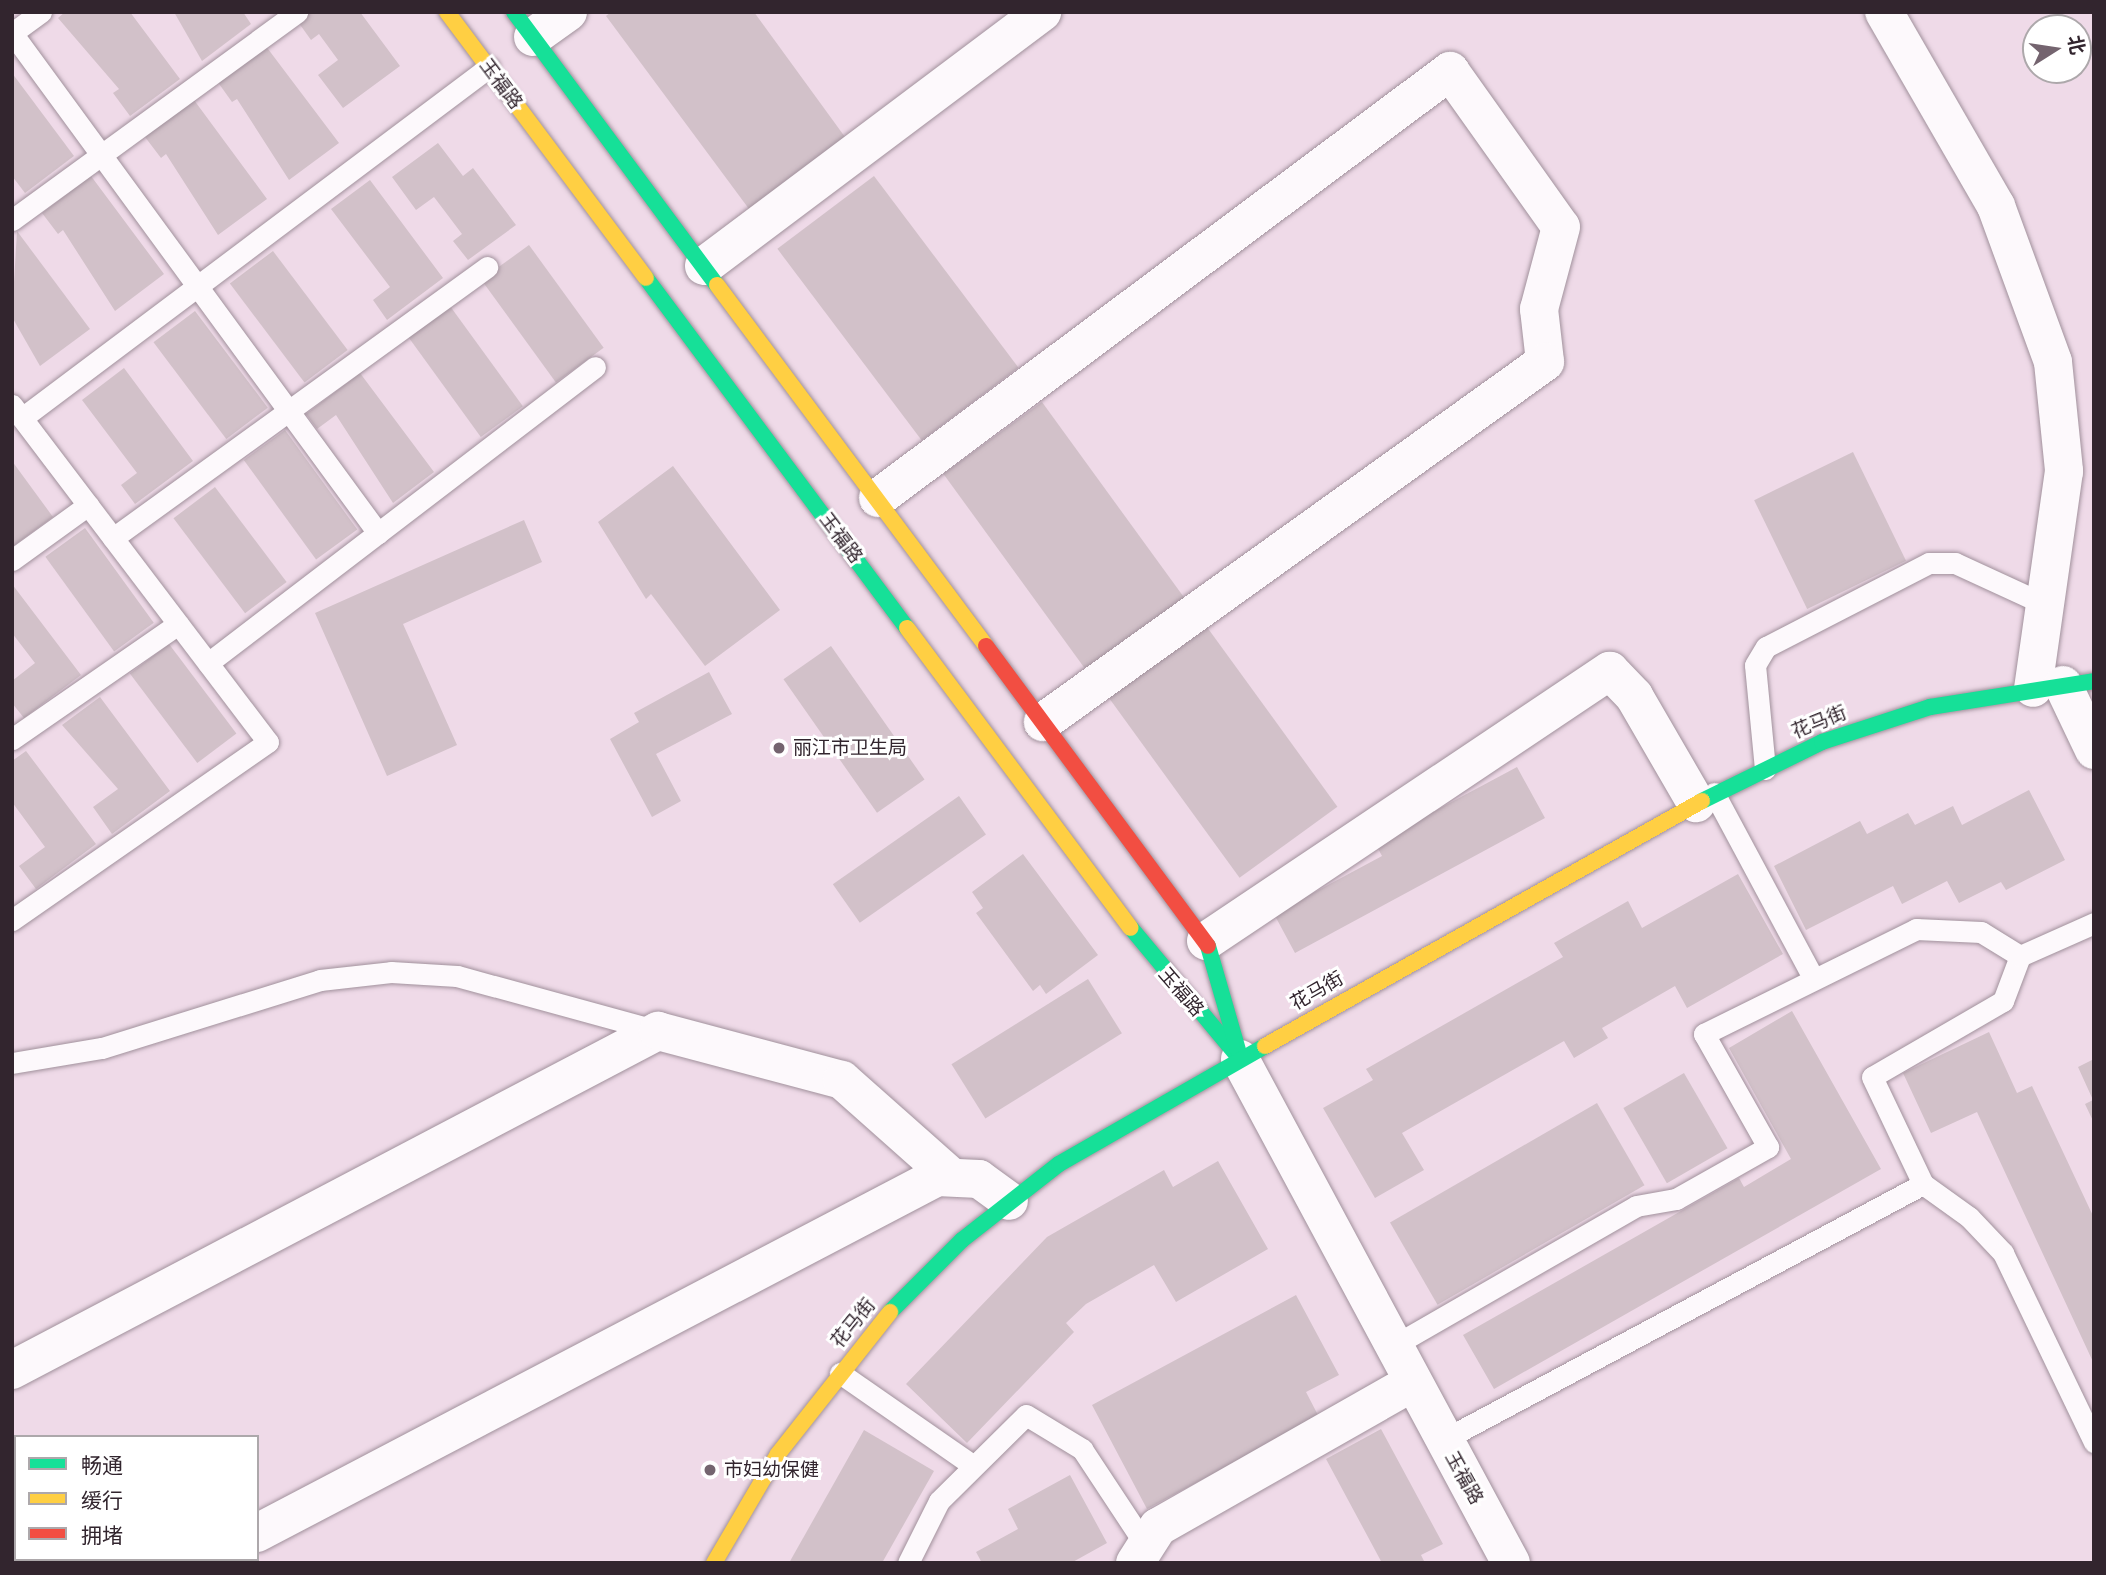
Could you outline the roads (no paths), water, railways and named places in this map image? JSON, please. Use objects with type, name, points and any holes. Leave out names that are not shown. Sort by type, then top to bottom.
[{"type":"street","name":"玉福路","points":[[447,12],[1164,974],[1240,1059]]},
{"type":"street","points":[[524,25],[568,12]]},
{"type":"street","points":[[704,266],[1042,12]]},
{"type":"street","points":[[1884,12],[1996,206],[2053,362],[2064,471],[2044,604],[2063,684],[2094,750]]},
{"type":"street","name":"玉福路","points":[[524,25],[1206,942],[1240,1059],[1511,1563]]},
{"type":"street","points":[[877,498],[1450,71],[1560,227],[1539,309],[1545,362],[1043,722]]},
{"type":"street","points":[[1206,942],[1610,670],[1634,696],[1705,798]]},
{"type":"street","name":"花马街","points":[[714,1563],[778,1454],[840,1373],[927,1273],[1009,1201],[1240,1059],[1705,798],[1765,769],[1876,723],[2063,684]]},
{"type":"street","points":[[12,1370],[658,1031],[842,1080],[949,1175],[979,1179],[1009,1201]]},
{"type":"street","points":[[259,1532],[546,1377],[949,1175]]},
{"type":"street","points":[[1140,1553],[1158,1527],[1412,1382]]},
{"type":"lane","points":[[41,12],[12,33],[378,533]]},
{"type":"lane","points":[[12,219],[297,12]]},
{"type":"lane","points":[[12,920],[268,742],[17,412],[198,287],[489,68]]},
{"type":"lane","points":[[113,538],[487,267]]},
{"type":"lane","points":[[208,663],[595,367]]},
{"type":"lane","points":[[12,560],[88,505]]},
{"type":"lane","points":[[1765,769],[1755,665],[1766,647],[1929,563],[1955,563],[2044,604]]},
{"type":"lane","points":[[12,739],[178,624]]},
{"type":"lane","points":[[1705,798],[1813,978]]},
{"type":"lane","points":[[2094,923],[2020,956],[2003,1002],[1877,1069],[1871,1077],[1923,1184],[1969,1217],[2003,1253],[2094,1442]]},
{"type":"lane","points":[[1393,1346],[1636,1206],[1676,1199],[1768,1147],[1704,1034],[1895,936],[1937,926],[1981,932],[2020,956]]},
{"type":"lane","points":[[12,1063],[102,1048],[320,980],[391,972],[457,976],[658,1031]]},
{"type":"lane","points":[[1443,1440],[1923,1184]]},
{"type":"lane","points":[[840,1373],[971,1464]]},
{"type":"lane","points":[[908,1563],[939,1501],[971,1464],[1026,1415],[1082,1449],[1140,1553]]},
{"type":"place","name":"丽江市卫生局","points":[[779,748]]},
{"type":"place","name":"市妇幼保健","points":[[710,1470]]}]
